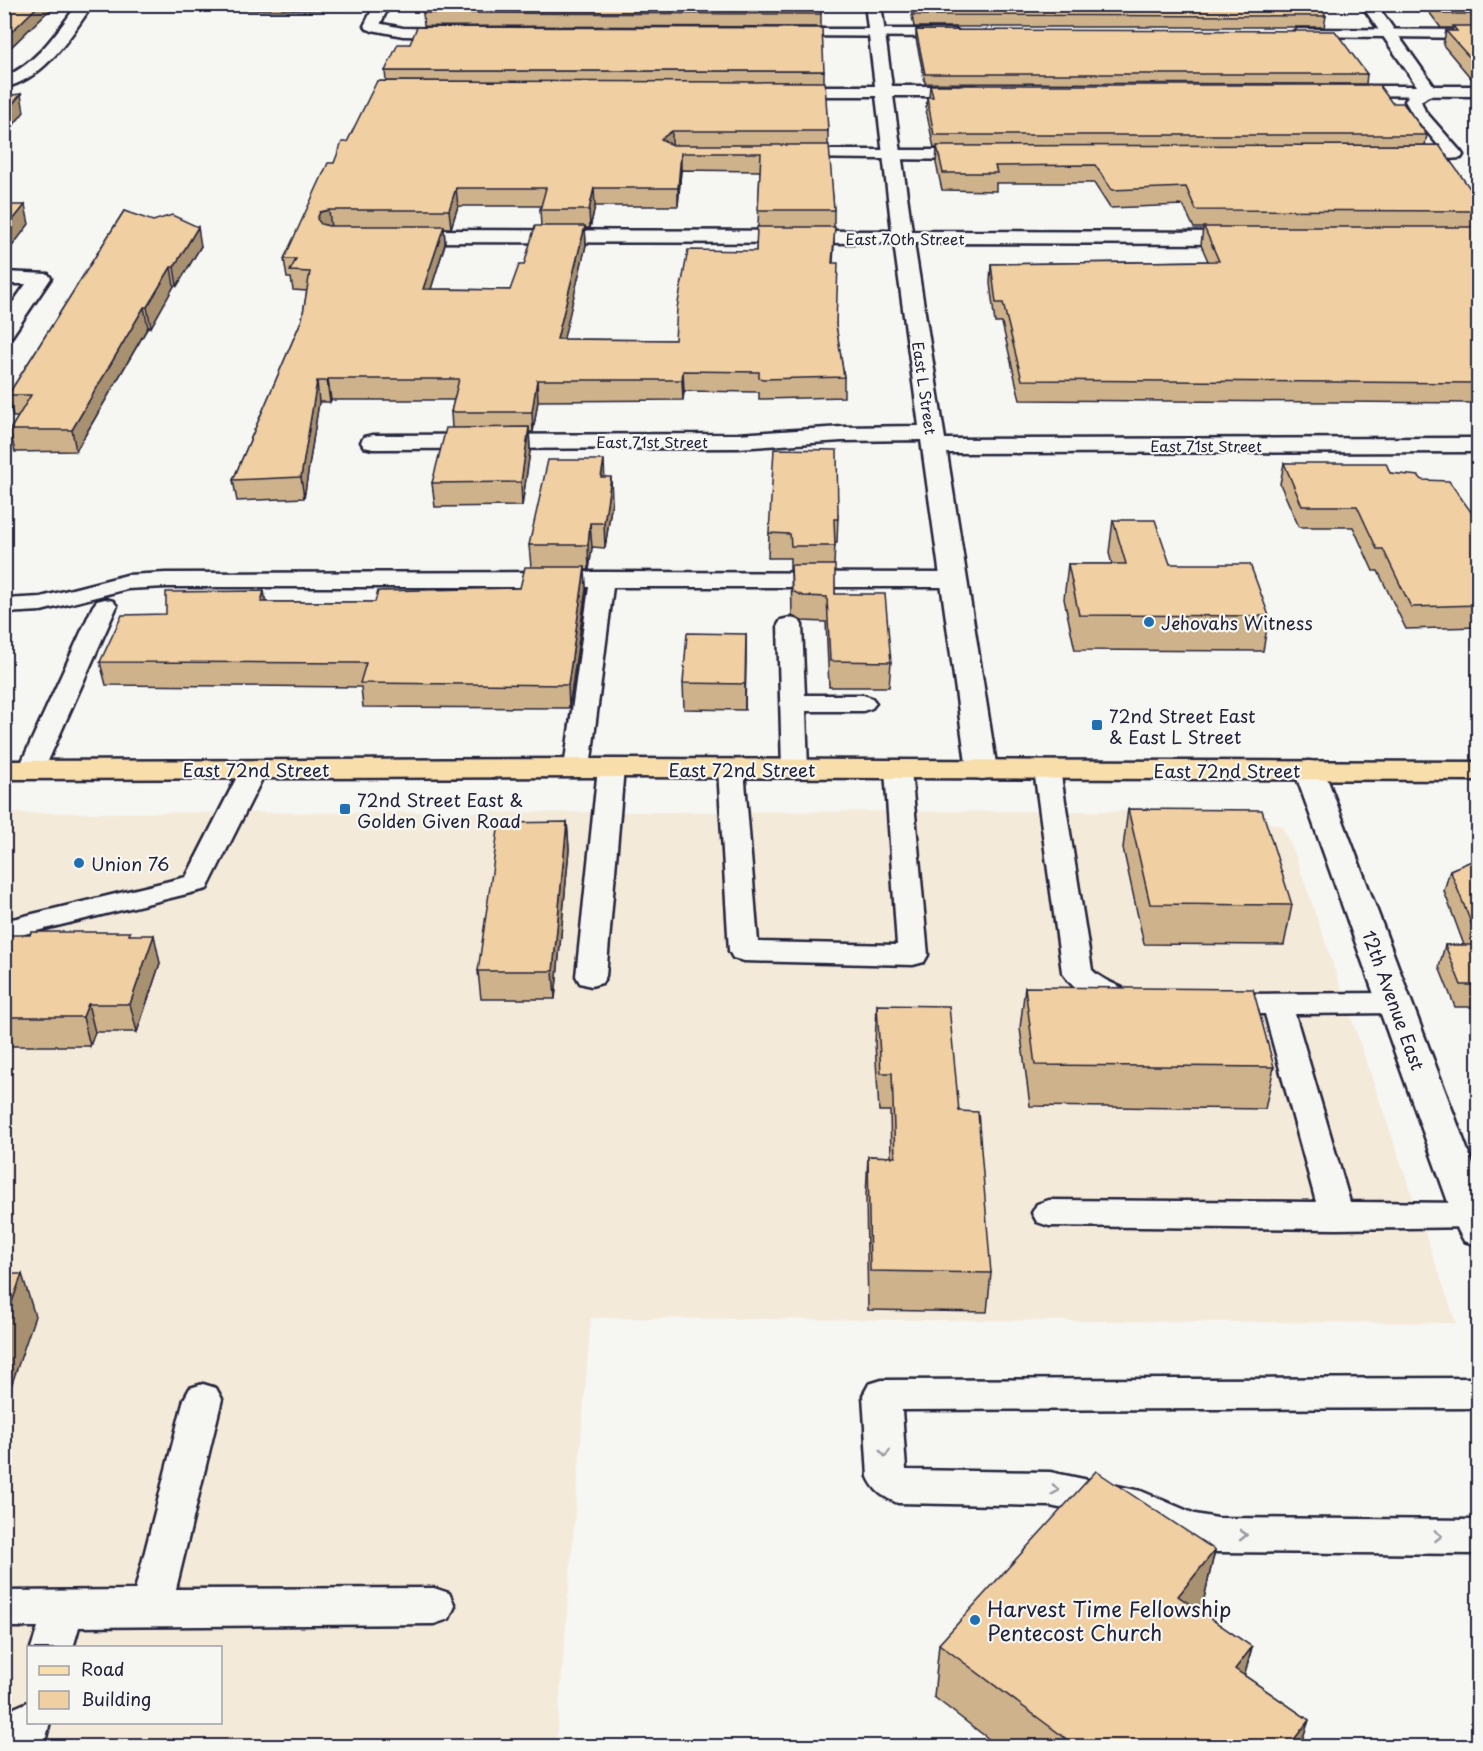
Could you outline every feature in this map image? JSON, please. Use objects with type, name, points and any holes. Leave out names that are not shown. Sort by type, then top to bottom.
[{"type":"main road","name":"East 72nd Street","points":[[18,770],[611,768],[1479,771]]},
{"type":"street","points":[[4,83],[26,75],[36,66],[86,4]]},
{"type":"street","points":[[372,26],[383,4]]},
{"type":"street","name":"East L Street","points":[[873,4],[891,156],[982,770]]},
{"type":"street","points":[[1368,4],[1429,91]]},
{"type":"street","points":[[763,91],[989,91]]},
{"type":"street","points":[[1322,91],[1479,91]]},
{"type":"street","name":"East 70th Street","points":[[378,236],[1263,238]]},
{"type":"street","points":[[4,278],[41,278],[4,331]]},
{"type":"street","name":"East 71st Street","points":[[373,442],[738,441],[842,435],[932,439],[1479,445]]},
{"type":"street","name":"12th Avenue East","points":[[1309,770],[1476,1223]]},
{"type":"lane","points":[[372,26],[403,32],[463,33]]},
{"type":"lane","points":[[771,33],[972,33]]},
{"type":"lane","points":[[1281,33],[1479,34]]},
{"type":"lane","points":[[1396,157],[1455,155],[1418,112],[1413,101],[1414,98],[1429,91]]},
{"type":"lane","points":[[776,155],[991,155]]},
{"type":"lane","points":[[577,768],[602,579]]},
{"type":"lane","points":[[4,606],[41,604],[127,582],[166,580],[954,580]]},
{"type":"lane","points":[[18,770],[105,606]]},
{"type":"lane","points":[[790,625],[795,769]]},
{"type":"lane","points":[[792,704],[863,704]]},
{"type":"lane","points":[[591,976],[611,768]]},
{"type":"lane","points":[[4,930],[197,883],[254,769]]},
{"type":"lane","points":[[731,769],[744,951],[913,955],[898,770]]},
{"type":"lane","points":[[1047,770],[1077,972],[1086,985],[1109,997],[1131,1003],[1159,1004]]},
{"type":"lane","points":[[1277,1003],[1337,1216]]},
{"type":"lane","points":[[1190,1004],[1395,1003]]},
{"type":"lane","points":[[1049,1213],[1337,1216],[1476,1223]]},
{"type":"lane","points":[[1479,1393],[882,1395],[887,1477],[898,1486],[1050,1489],[1141,1508],[1191,1530],[1217,1535],[1479,1536]]},
{"type":"lane","points":[[151,1609],[203,1399]]},
{"type":"lane","points":[[4,1609],[434,1606]]},
{"type":"lane","points":[[52,1646],[63,1609]]},
{"type":"lane","points":[[22,1746],[28,1724]]},
{"type":"shaded area","points":[[1238,811],[1282,827],[1295,854],[1456,1323],[591,1318],[556,1746],[5,1746],[4,813]]},
{"type":"building","points":[[4,4],[40,4],[4,39]]},
{"type":"building","points":[[426,4],[821,4],[821,14],[423,13]]},
{"type":"building","points":[[913,4],[1318,4],[1326,16],[914,15]]},
{"type":"building","points":[[1436,4],[1479,4],[1479,14],[1444,14]]},
{"type":"building","points":[[1453,26],[1479,26],[1479,68],[1446,31],[1457,31]]},
{"type":"building","points":[[417,27],[822,28],[824,71],[385,71],[398,44],[410,44]]},
{"type":"building","points":[[916,30],[1335,31],[1367,74],[925,74]]},
{"type":"building","points":[[377,81],[825,82],[828,131],[672,131],[661,139],[672,145],[829,145],[834,210],[758,210],[761,153],[681,153],[678,188],[594,188],[589,210],[540,210],[546,188],[456,188],[449,210],[329,210],[320,212],[317,219],[321,224],[329,226],[444,226],[423,289],[510,290],[519,265],[524,265],[535,226],[585,226],[557,339],[675,340],[677,308],[688,250],[756,251],[757,227],[835,227],[832,263],[838,263],[836,325],[844,377],[763,379],[759,378],[759,372],[683,371],[682,380],[537,380],[532,412],[451,412],[459,379],[328,379],[317,381],[301,477],[233,480],[302,319],[310,272],[290,271],[296,259],[284,259],[328,163],[334,163],[342,142],[347,142]]},
{"type":"building","points":[[930,85],[1379,85],[1392,103],[1403,103],[1427,135],[934,135],[927,97],[933,97]]},
{"type":"building","points":[[21,94],[4,114],[4,96]]},
{"type":"building","points":[[1439,145],[1479,201],[1479,211],[1196,210],[1186,187],[1112,190],[1095,165],[995,166],[997,173],[943,173],[937,146]]},
{"type":"building","points":[[4,205],[25,205],[4,231]]},
{"type":"building","points":[[124,211],[153,221],[172,215],[198,227],[147,307],[144,307],[72,430],[10,430],[31,395],[8,395]]},
{"type":"building","points":[[1204,227],[1479,227],[1479,383],[1022,380],[1003,303],[996,303],[991,264],[1219,261]]},
{"type":"building","points":[[529,427],[521,482],[432,483],[446,428]]},
{"type":"building","points":[[774,449],[837,450],[838,519],[834,519],[835,546],[791,546],[790,534],[769,533]]},
{"type":"building","points":[[548,460],[604,460],[601,477],[611,477],[604,523],[590,523],[588,545],[529,545]]},
{"type":"building","points":[[1284,463],[1386,463],[1390,473],[1419,476],[1422,480],[1449,481],[1479,523],[1479,605],[1411,607],[1383,549],[1377,549],[1357,506],[1302,506]]},
{"type":"building","points":[[1113,520],[1155,520],[1170,564],[1250,564],[1269,616],[1079,615],[1068,564],[1126,564]]},
{"type":"building","points":[[791,565],[835,565],[835,594],[885,594],[891,662],[830,661],[827,597],[803,596],[792,591]]},
{"type":"building","points":[[525,567],[585,567],[568,685],[360,683],[366,663],[100,662],[122,615],[166,614],[166,592],[264,591],[261,602],[375,602],[378,591],[520,588]]},
{"type":"building","points":[[687,633],[746,634],[745,684],[683,683]]},
{"type":"building","points":[[1128,809],[1262,810],[1292,905],[1150,904]]},
{"type":"building","points":[[567,822],[553,971],[478,971],[499,823]]},
{"type":"building","points":[[1479,858],[1479,943],[1450,870]]},
{"type":"building","points":[[31,932],[130,932],[129,935],[154,935],[130,1004],[88,1004],[83,1017],[4,1017],[4,937],[5,935],[30,935]]},
{"type":"building","points":[[1445,945],[1479,945],[1479,985],[1461,985]]},
{"type":"building","points":[[1025,987],[1253,989],[1274,1067],[1035,1065]]},
{"type":"building","points":[[877,1005],[949,1006],[959,1111],[978,1112],[991,1273],[870,1271],[868,1156],[895,1157],[892,1073],[881,1073]]},
{"type":"building","points":[[4,1274],[22,1274],[4,1324]]},
{"type":"building","points":[[1096,1471],[1215,1550],[1178,1596],[1252,1647],[1235,1669],[1309,1720],[1289,1746],[1076,1746],[939,1644]]},
{"type":"place","name":"Jehovahs Witness","points":[[1149,622]]},
{"type":"place","name":"72nd Street East & East L Street","points":[[1097,725]]},
{"type":"place","name":"72nd Street East & Golden Given Road","points":[[345,809]]},
{"type":"place","name":"Union 76","points":[[79,863]]},
{"type":"place","name":"Harvest Time Fellowship Pentecost Church","points":[[975,1620]]}]
